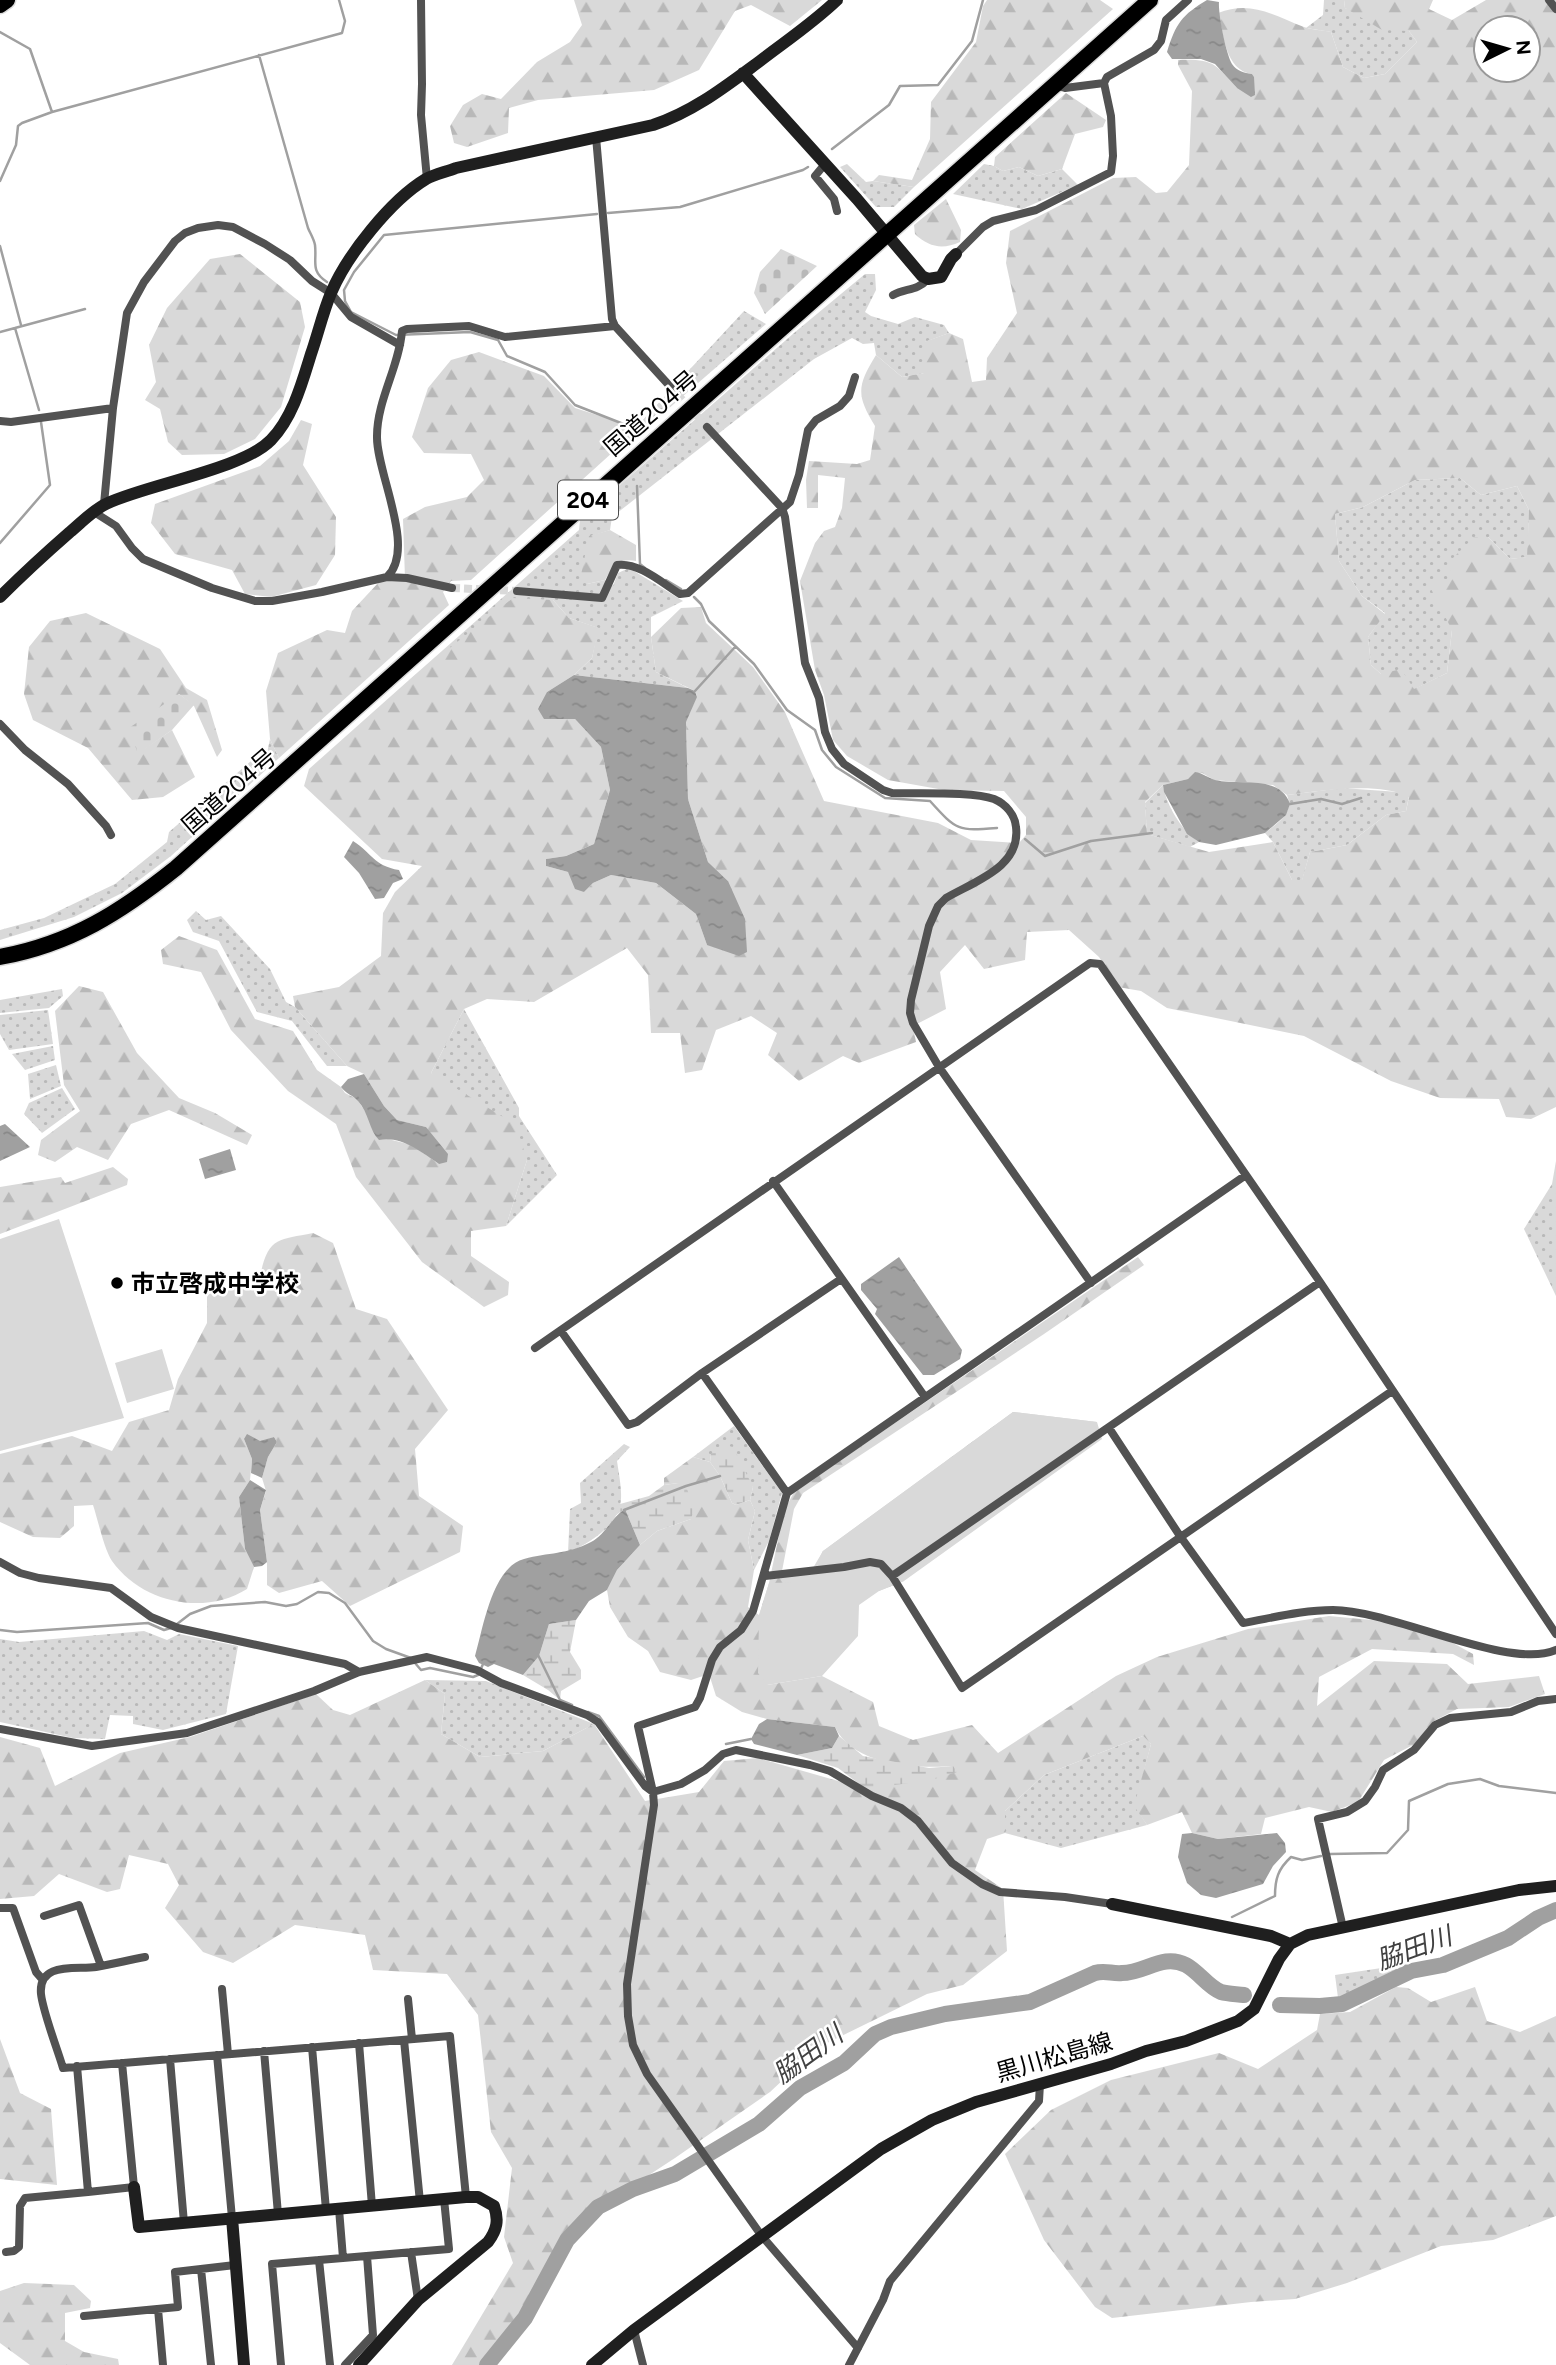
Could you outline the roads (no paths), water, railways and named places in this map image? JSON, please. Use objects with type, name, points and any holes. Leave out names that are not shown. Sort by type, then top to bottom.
[{"type":"highway","points":[[0,5],[6,0]]},
{"type":"highway","name":"国道204号","points":[[0,957],[55,943],[103,921],[176,868],[1150,0]]},
{"type":"street","points":[[421,0],[421,115],[427,179]]},
{"type":"street","points":[[0,597],[31,566],[99,508],[140,489],[228,463],[270,442],[284,425],[298,394],[331,293],[340,276],[363,242],[408,192],[427,179],[456,168],[675,118],[743,74],[815,21],[837,0]]},
{"type":"street","points":[[743,74],[922,276],[928,279],[941,277],[951,259],[983,227],[993,221],[1036,210],[1111,172],[1111,116],[1104,83],[1107,77],[1154,50],[1161,41],[1166,20],[1188,0]]},
{"type":"street","points":[[1549,0],[1556,9]]},
{"type":"street","points":[[1055,85],[1065,88],[1104,83]]},
{"type":"street","points":[[596,137],[612,319],[615,326],[677,394]]},
{"type":"street","points":[[825,164],[815,176],[834,199],[837,211]]},
{"type":"street","points":[[99,508],[127,313],[144,282],[185,233],[218,225],[233,227],[282,254],[312,281],[331,293],[351,317],[401,338]]},
{"type":"street","points":[[893,295],[921,287],[928,279]]},
{"type":"street","points":[[387,577],[394,571],[397,547],[394,515],[377,437],[401,338],[407,329],[469,326],[505,337],[615,326]]},
{"type":"street","points":[[517,591],[602,598],[617,565],[626,564],[680,594],[688,593],[790,502],[808,430],[816,419],[840,406],[849,396],[855,377]]},
{"type":"street","points":[[0,421],[11,422],[113,408]]},
{"type":"street","points":[[706,427],[782,508],[805,663],[820,698],[825,732],[832,749],[844,764],[883,790],[892,793],[995,799],[1009,809],[1016,821],[1015,850],[1006,863],[947,898],[939,906],[929,926],[910,1013],[913,1023],[939,1066],[1091,1283]]},
{"type":"street","points":[[99,508],[143,559],[243,599],[272,601],[387,577],[407,578],[452,588]]},
{"type":"street","points":[[0,723],[24,750],[68,784],[111,835]]},
{"type":"street","points":[[535,1348],[1090,963],[1100,964],[1320,1282],[1556,1634]]},
{"type":"street","points":[[858,2348],[761,2235],[646,2074],[633,2045],[628,2016],[627,1984],[654,1805],[638,1726],[695,1707],[712,1660],[720,1647],[741,1630],[754,1611],[787,1493],[1246,1175]]},
{"type":"street","points":[[773,1181],[925,1397]]},
{"type":"street","points":[[561,1331],[628,1426],[841,1279]]},
{"type":"street","points":[[892,1576],[1320,1282]]},
{"type":"street","points":[[702,1373],[787,1493]]},
{"type":"street","points":[[765,1576],[870,1562],[881,1564],[892,1576],[962,1688],[1392,1391]]},
{"type":"street","points":[[1109,1428],[1180,1536],[1243,1623],[1334,1610],[1396,1620],[1491,1650],[1545,1655],[1556,1650]]},
{"type":"street","points":[[0,1562],[20,1573],[39,1578],[111,1588],[151,1617],[174,1627],[345,1664],[359,1672]]},
{"type":"street","points":[[0,1729],[92,1746],[187,1733],[314,1691],[359,1672],[427,1657],[480,1671],[544,1701],[587,1715],[597,1722],[645,1786],[653,1792]]},
{"type":"street","points":[[1343,1928],[1318,1819],[1347,1812],[1365,1801],[1383,1770],[1414,1750],[1435,1725],[1450,1718],[1511,1713],[1538,1701],[1556,1699]]},
{"type":"street","points":[[653,1792],[681,1784],[705,1770],[723,1754],[736,1750],[810,1765],[830,1771],[872,1796],[901,1808],[918,1821],[952,1863],[982,1884],[999,1892],[1112,1904],[1271,1936],[1290,1944],[1308,1935],[1519,1890],[1556,1886]]},
{"type":"street","points":[[44,1916],[79,1905],[101,1966]]},
{"type":"street","points":[[0,1908],[13,1908],[36,1972],[43,1980]]},
{"type":"street","name":"黒川松島線","points":[[592,2365],[634,2330],[761,2235],[881,2149],[932,2120],[976,2102],[1186,2041],[1238,2021],[1254,2009],[1279,1959],[1290,1944]]},
{"type":"street","points":[[145,1957],[101,1966],[69,1967],[51,1972],[43,1980],[41,1993],[63,2067],[450,2036],[466,2197]]},
{"type":"street","points":[[222,1989],[228,2054]]},
{"type":"street","points":[[408,1998],[408,2039],[420,2202]]},
{"type":"street","points":[[359,2043],[372,2206]]},
{"type":"street","points":[[312,2047],[332,2209],[344,2258]]},
{"type":"street","points":[[264,2051],[278,2214]]},
{"type":"street","points":[[217,2055],[244,2365]]},
{"type":"street","points":[[170,2059],[184,2223]]},
{"type":"street","points":[[122,2063],[139,2227],[466,2197],[478,2197],[494,2206],[497,2223],[494,2234],[474,2255],[418,2300],[359,2365]]},
{"type":"street","points":[[77,2066],[88,2192]]},
{"type":"street","points":[[849,2365],[890,2281],[1039,2101],[1040,2084]]},
{"type":"street","points":[[6,2252],[19,2247],[20,2206],[25,2198],[134,2187]]},
{"type":"street","points":[[281,2365],[272,2264],[449,2249],[444,2199]]},
{"type":"street","points":[[411,2252],[418,2300]]},
{"type":"street","points":[[345,2365],[373,2335],[367,2256]]},
{"type":"street","points":[[319,2260],[330,2365]]},
{"type":"street","points":[[84,2316],[178,2308],[175,2272],[235,2265]]},
{"type":"street","points":[[201,2269],[211,2365]]},
{"type":"street","points":[[158,2309],[163,2365]]},
{"type":"street","points":[[634,2330],[643,2365]]},
{"type":"water","points":[[1207,0],[1219,2],[1223,34],[1232,64],[1238,70],[1254,77],[1255,95],[1251,97],[1237,88],[1215,64],[1201,59],[1172,59],[1167,52],[1181,21],[1191,10]]},
{"type":"water","points":[[574,675],[695,691],[697,697],[686,722],[688,799],[708,862],[728,881],[745,919],[747,952],[739,956],[707,945],[696,914],[656,883],[611,875],[593,883],[584,892],[575,889],[568,872],[546,866],[546,859],[566,856],[594,844],[610,790],[601,747],[575,719],[544,719],[538,709],[547,692]]},
{"type":"water","points":[[1195,772],[1225,782],[1258,783],[1278,788],[1290,804],[1286,815],[1265,833],[1216,845],[1199,842],[1187,834],[1164,792],[1163,785],[1188,779]]},
{"type":"water","points":[[353,841],[378,862],[399,870],[403,879],[393,883],[384,898],[375,899],[359,873],[344,857]]},
{"type":"water","points":[[364,1074],[384,1106],[397,1120],[426,1127],[448,1154],[447,1162],[439,1164],[396,1140],[379,1140],[362,1106],[341,1087],[348,1079]]},
{"type":"water","points":[[5,1124],[30,1147],[0,1161],[0,1126]]},
{"type":"water","points":[[230,1149],[236,1170],[205,1179],[199,1159]]},
{"type":"water","points":[[899,1257],[962,1350],[960,1359],[934,1375],[923,1375],[875,1314],[877,1309],[861,1290],[861,1284]]},
{"type":"water","points":[[247,1434],[260,1441],[274,1437],[277,1442],[268,1457],[262,1478],[251,1473],[252,1459],[244,1439]]},
{"type":"water","points":[[250,1480],[266,1490],[260,1510],[267,1562],[254,1567],[245,1549],[239,1497]]},
{"type":"water","points":[[625,1509],[640,1545],[617,1570],[607,1590],[589,1601],[576,1620],[549,1624],[539,1656],[523,1675],[494,1664],[488,1667],[479,1663],[475,1656],[491,1600],[504,1574],[513,1564],[591,1542]]},
{"type":"water","points":[[767,1719],[835,1727],[839,1736],[832,1748],[797,1755],[754,1744],[751,1739],[759,1724]]},
{"type":"water","points":[[1192,1833],[1218,1839],[1277,1833],[1285,1843],[1286,1852],[1273,1866],[1263,1884],[1216,1898],[1201,1895],[1187,1883],[1178,1857],[1182,1834]]},
{"type":"waterway","points":[[0,181],[16,145],[18,126],[22,123],[52,112],[342,33],[345,21],[339,0]]},
{"type":"waterway","points":[[832,149],[889,105],[900,86],[938,85],[972,41],[983,0]]},
{"type":"waterway","points":[[0,32],[30,49],[52,112]]},
{"type":"waterway","points":[[259,55],[314,243],[316,270],[327,282]]},
{"type":"waterway","points":[[608,213],[680,207],[808,167]]},
{"type":"waterway","points":[[597,214],[384,235],[354,272],[344,290],[345,301],[351,312],[396,335],[470,332],[498,340],[507,356],[545,372],[575,405],[626,425],[631,431]]},
{"type":"waterway","points":[[0,246],[21,325]]},
{"type":"waterway","points":[[39,410],[15,328],[85,309]]},
{"type":"waterway","points":[[0,332],[15,328]]},
{"type":"waterway","points":[[0,543],[50,485],[41,422]]},
{"type":"waterway","points":[[637,486],[640,564],[645,568]]},
{"type":"waterway","points":[[666,580],[681,589]]},
{"type":"waterway","points":[[694,597],[701,604],[709,621],[754,664],[787,710],[815,730],[822,750],[836,767],[885,798],[930,801],[959,827],[997,828]]},
{"type":"waterway","points":[[695,691],[735,647]]},
{"type":"waterway","points":[[1290,804],[1321,799],[1342,804],[1361,798]]},
{"type":"waterway","points":[[1025,839],[1045,856],[1091,841],[1152,833]]},
{"type":"waterway","points":[[624,1510],[720,1476]]},
{"type":"waterway","points":[[177,1624],[190,1614],[211,1606],[265,1602],[286,1606],[297,1604],[318,1592],[329,1593],[345,1603],[373,1641],[411,1658]]},
{"type":"waterway","points":[[0,1630],[17,1632],[148,1623],[164,1630],[171,1628]]},
{"type":"waterway","points":[[538,1655],[560,1700],[572,1705]]},
{"type":"waterway","points":[[415,1663],[421,1670],[430,1668],[473,1677],[478,1675],[484,1662]]},
{"type":"waterway","points":[[588,1712],[599,1716],[644,1777]]},
{"type":"waterway","points":[[726,1744],[751,1739]]},
{"type":"waterway","points":[[1330,1854],[1387,1853],[1408,1830],[1409,1801],[1448,1784],[1480,1779],[1499,1786],[1556,1793]]},
{"type":"waterway","points":[[1232,1917],[1275,1896],[1278,1875],[1291,1857],[1302,1860],[1321,1856]]},
{"type":"waterway","name":"脇田川","points":[[1280,2005],[1342,2004],[1411,1971],[1443,1965],[1508,1938],[1538,1918],[1556,1910]]},
{"type":"waterway","name":"脇田川","points":[[487,2365],[525,2318],[567,2240],[598,2207],[633,2189],[675,2174],[759,2124],[800,2088],[844,2063],[875,2034],[891,2027],[945,2014],[1030,2002],[1095,1973],[1130,1972],[1170,1961],[1186,1965],[1221,1992],[1244,1995]]},
{"type":"tunnel","points":[[677,394],[707,427]]},
{"type":"tunnel","points":[[452,588],[517,591]]},
{"type":"place","name":"市立啓成中学校","points":[[117,1283]]}]
